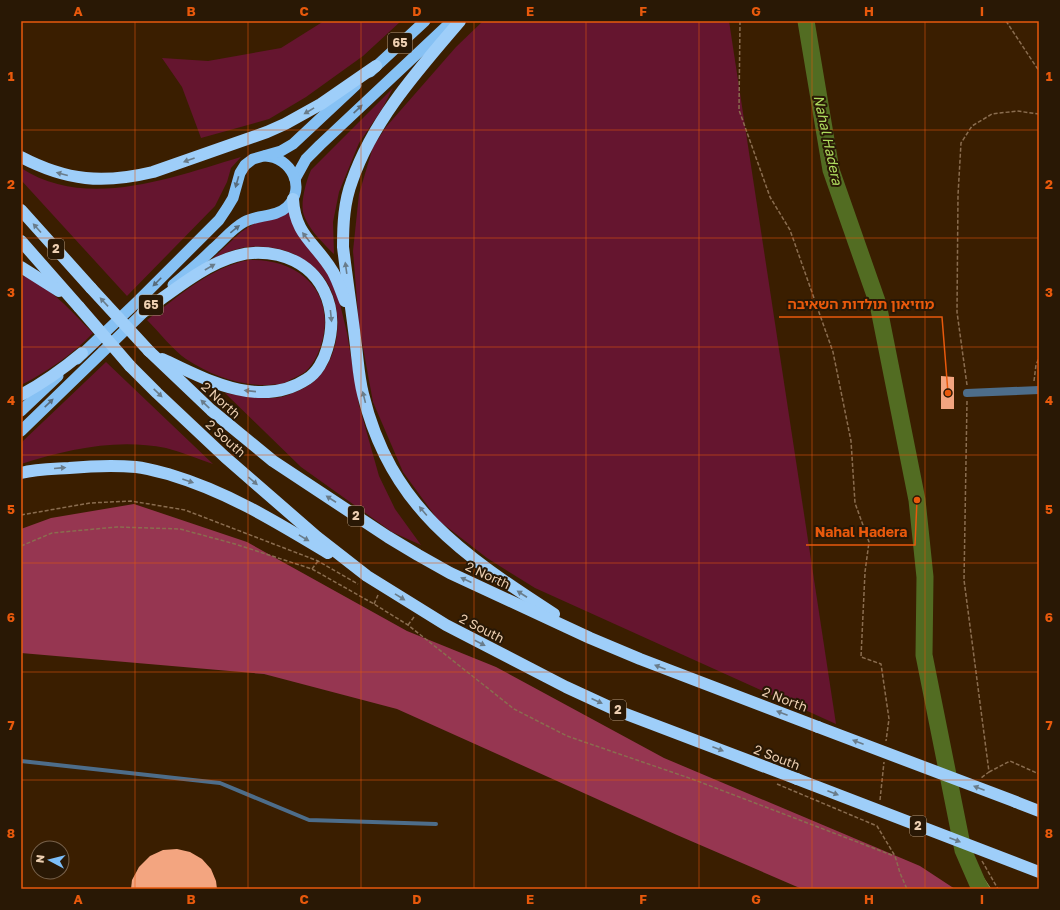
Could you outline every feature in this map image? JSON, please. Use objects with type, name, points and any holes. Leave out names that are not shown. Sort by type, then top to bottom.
[{"type":"highway","name":"65","points":[[21,411],[139,300],[219,220],[233,198],[240,173],[245,165],[253,159],[281,151],[293,144],[425,21]]},
{"type":"highway","name":"65","points":[[21,431],[143,312],[233,230],[252,218],[281,212],[288,206],[293,199],[296,189],[295,179],[306,159],[452,21]]},
{"type":"highway","points":[[460,21],[412,78],[392,105],[373,135],[359,162],[351,182],[345,210],[343,247],[362,393],[370,422],[393,472],[410,497],[432,523],[455,545],[483,567],[590,638]]},
{"type":"highway","points":[[21,157],[40,167],[64,175],[88,179],[110,179],[153,172],[267,132],[285,124],[321,104],[376,66]]},
{"type":"highway","points":[[263,156],[271,156],[283,162],[292,171],[295,179]]},
{"type":"highway","points":[[293,199],[298,225],[303,234],[329,266],[340,288],[346,304],[356,347]]},
{"type":"highway","name":"2 North","points":[[21,210],[152,353],[211,410],[246,441],[273,461],[388,537],[450,573],[590,638],[640,659],[1039,811]]},
{"type":"highway","name":"2 South","points":[[21,241],[130,366],[225,457],[367,576],[446,625],[566,687],[618,711],[1039,872]]},
{"type":"highway","points":[[143,312],[214,264],[236,256],[260,253],[285,257],[297,262],[308,270],[317,278],[328,300],[332,314],[332,329],[326,354],[318,367],[308,378],[285,390],[253,391],[227,387],[152,353]]},
{"type":"highway","points":[[21,267],[52,286],[77,305]]},
{"type":"highway","points":[[21,394],[41,384],[63,369],[82,353]]},
{"type":"highway","points":[[21,473],[112,466],[137,467],[185,479],[234,500],[273,520],[367,576]]},
{"type":"street","points":[[967,393],[1036,390]]},
{"type":"lane","points":[[21,761],[220,783],[309,820],[436,824]]},
{"type":"path","points":[[740,21],[740,110],[770,197],[790,230],[833,352],[851,441],[855,503],[869,542],[865,572],[861,657],[881,664],[889,719],[886,742]]},
{"type":"path","points":[[1006,21],[1039,71]]},
{"type":"path","points":[[988,772],[964,580],[967,393],[957,312],[958,196],[961,143],[972,126],[992,114],[1017,111],[1039,114]]},
{"type":"path","points":[[1036,390],[1034,381],[1036,366],[1039,358]]},
{"type":"path","points":[[21,546],[52,532],[117,527],[180,529],[235,544],[312,569],[408,625],[514,709],[567,736],[692,778],[895,856]]},
{"type":"path","points":[[312,569],[318,561]]},
{"type":"path","points":[[374,604],[378,595]]},
{"type":"path","points":[[408,625],[415,616]]},
{"type":"path","points":[[879,803],[884,757]]},
{"type":"path","points":[[977,781],[988,772],[1010,761],[1039,774]]},
{"type":"path","points":[[978,856],[998,889]]},
{"type":"shaded area","points":[[324,21],[401,21],[363,56],[306,97],[269,119],[201,138],[182,87],[162,58],[208,61],[281,48]]},
{"type":"shaded area","points":[[483,21],[729,21],[836,724],[535,588],[487,558],[438,520],[403,472],[373,402],[359,326],[353,251],[359,194],[373,147],[386,127],[456,47]]},
{"type":"shaded area","points":[[393,88],[382,109],[359,143],[339,192],[333,222],[334,254],[320,240],[308,224],[303,212],[303,196],[309,174],[311,170]]},
{"type":"shaded area","points":[[241,157],[231,168],[227,182],[215,206],[127,296],[21,180],[21,168],[47,181],[74,187],[102,189],[159,181]]},
{"type":"shaded area","points":[[290,208],[317,258],[331,279],[340,304],[347,333],[359,405],[379,476],[395,509],[421,545],[392,532],[301,467],[225,393],[265,398],[288,395],[312,383],[322,373],[330,360],[335,345],[337,330],[337,314],[334,299],[328,285],[320,273],[311,265],[291,253],[279,249],[262,247],[239,248],[212,259],[241,232],[255,223]]},
{"type":"shaded area","points":[[249,260],[282,264],[296,271],[317,291],[323,304],[325,320],[323,338],[317,356],[312,365],[305,372],[282,384],[246,384],[215,375],[181,355],[147,320],[208,276],[221,269]]},
{"type":"shaded area","points":[[21,275],[51,292],[93,333],[59,362],[21,385]]},
{"type":"shaded area","points":[[106,362],[213,464],[166,448],[129,444],[75,450],[21,464],[21,445],[23,441]]},
{"type":"shaded area","points":[[134,504],[247,542],[407,631],[496,667],[664,758],[920,866],[955,889],[802,889],[677,835],[397,709],[264,674],[21,653],[21,529],[51,518]]},
{"type":"shaded area","points":[[977,868],[991,889],[972,889],[965,872]]},
{"type":"building","points":[[941,376],[954,377],[954,409],[941,409]]},
{"type":"building","points":[[177,849],[190,852],[202,859],[211,869],[216,881],[217,889],[131,889],[132,880],[139,867],[150,856],[163,850]]},
{"type":"waterway","name":"Nahal Hadera","points":[[806,21],[831,170],[878,304],[917,500],[925,577],[924,655],[963,850],[980,889]]},
{"type":"place","name":"מוזיאון תולדות השאיבה","points":[[948,393]]},
{"type":"place","name":"Nahal Hadera","points":[[917,500]]}]
